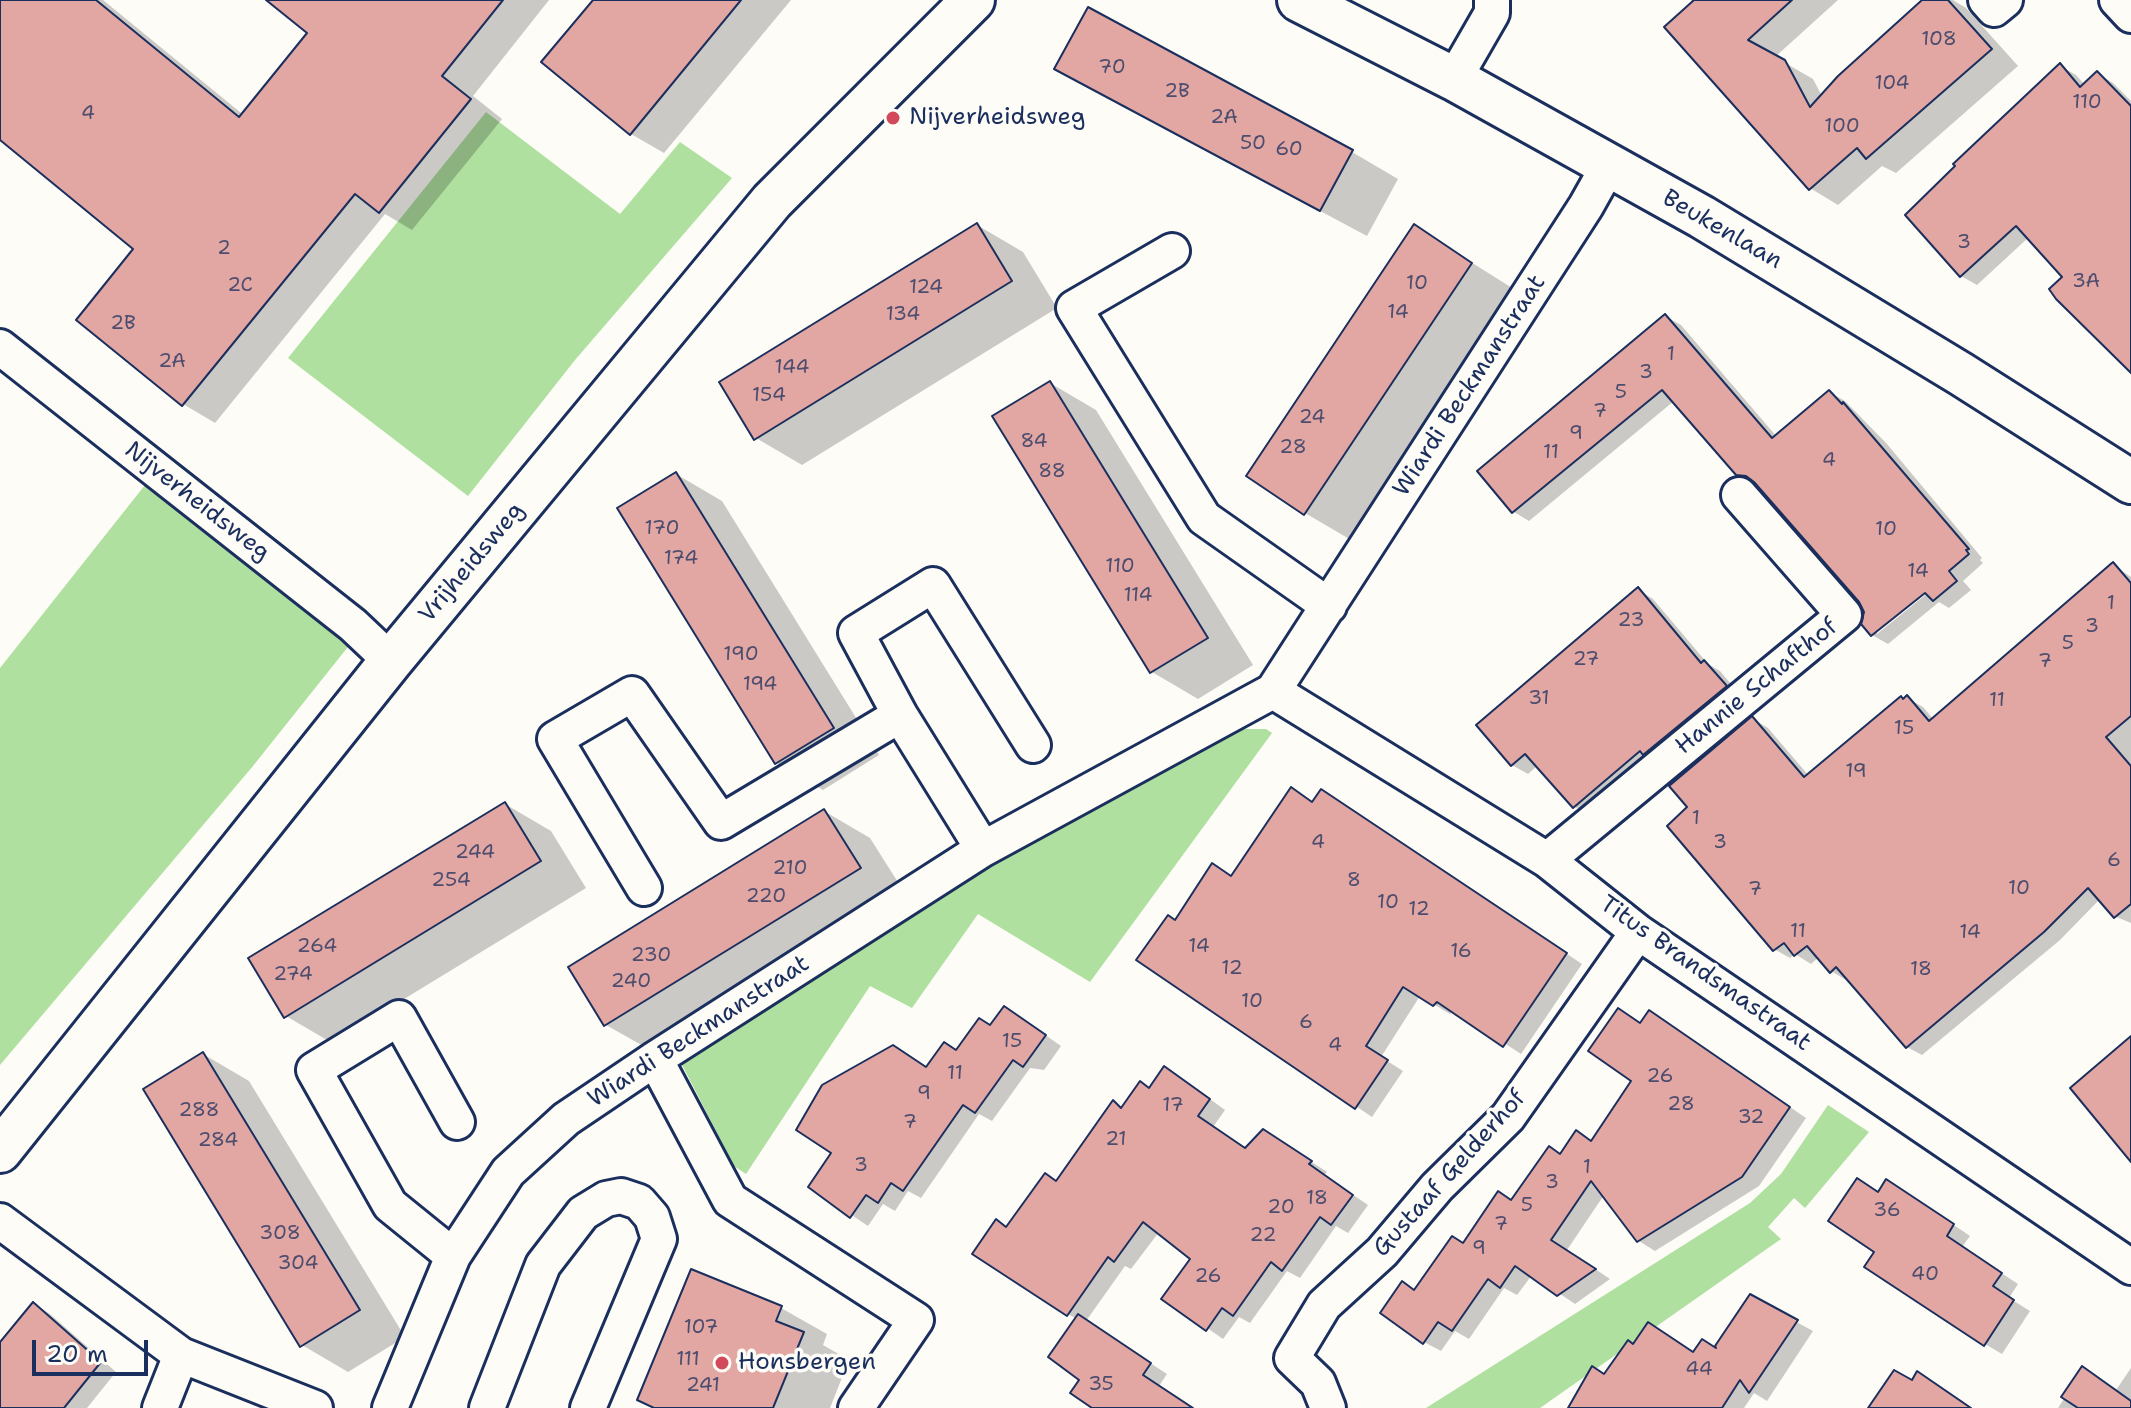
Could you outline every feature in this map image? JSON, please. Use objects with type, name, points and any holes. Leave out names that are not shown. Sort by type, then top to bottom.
[{"type":"street","name":"Vrijheidsweg","points":[[0,1151],[391,661],[772,201],[973,0]]},
{"type":"street","name":"Beukenlaan","points":[[1299,0],[1454,79],[1789,269],[2131,482]]},
{"type":"street","points":[[1454,79],[1492,13],[1492,0]]},
{"type":"street","points":[[1986,0],[1994,9],[2005,0]]},
{"type":"street","points":[[2117,0],[2131,15]]},
{"type":"street","name":"Wiardi Beckmanstraat","points":[[390,1408],[453,1256],[508,1172],[566,1119],[983,849],[1273,691],[1586,206],[1609,165]]},
{"type":"street","points":[[1172,251],[1074,308],[1204,518],[1329,606]]},
{"type":"street","name":"Nijverheidsweg","points":[[0,347],[353,625],[391,661]]},
{"type":"street","name":"Hannie Schafthof","points":[[1547,860],[1844,615],[1739,495]]},
{"type":"street","points":[[983,849],[900,715],[856,633],[933,585],[1033,745]]},
{"type":"street","name":"Titus Brandsmastraat","points":[[1273,691],[1547,860],[1638,932],[2131,1267]]},
{"type":"street","points":[[644,888],[555,739],[632,694],[721,822],[900,715]]},
{"type":"street","name":"Gustaaf Gelderhof","points":[[1328,1408],[1318,1383],[1292,1358],[1324,1305],[1382,1252],[1437,1187],[1508,1117],[1638,932]]},
{"type":"street","points":[[453,1256],[390,1205],[314,1070],[399,1018],[457,1122]]},
{"type":"street","points":[[655,1059],[730,1200],[916,1320],[856,1408]]},
{"type":"street","points":[[487,1408],[543,1265],[583,1213],[606,1199],[621,1196],[639,1202],[652,1217],[659,1239],[588,1408]]},
{"type":"street","points":[[0,1221],[181,1355],[315,1408]]},
{"type":"street","points":[[160,1408],[181,1355]]},
{"type":"green space","points":[[486,112],[620,214],[680,142],[732,178],[575,360],[468,496],[288,358]]},
{"type":"green space","points":[[149,480],[355,638],[253,766],[0,1065],[0,668]]},
{"type":"green space","points":[[1224,729],[1266,729],[1272,733],[1090,982],[978,914],[912,1008],[870,986],[746,1174],[734,1166],[676,1053],[926,900]]},
{"type":"green space","points":[[1828,1105],[1869,1132],[1805,1208],[1794,1198],[1768,1227],[1781,1239],[1540,1408],[1426,1408],[1750,1203],[1781,1174]]},
{"type":"building","points":[[0,0],[96,0],[239,117],[307,33],[266,0],[503,0],[442,76],[471,99],[379,213],[355,194],[182,406],[76,320],[133,249],[0,140]]},
{"type":"building","points":[[593,0],[741,0],[630,135],[541,62]]},
{"type":"building","points":[[1694,0],[1792,0],[1748,40],[1785,60],[1810,107],[1838,76],[1922,0],[1948,0],[1992,49],[1866,159],[1857,148],[1809,190],[1664,27]]},
{"type":"building","points":[[1088,7],[1353,150],[1320,211],[1054,69]]},
{"type":"building","points":[[2060,63],[2080,87],[2097,71],[2131,106],[2131,373],[2056,299],[2049,289],[2062,277],[2016,226],[1960,277],[1905,215],[1955,166],[1953,164]]},
{"type":"building","points":[[977,223],[1012,281],[754,440],[719,382]]},
{"type":"building","points":[[1414,224],[1472,263],[1304,515],[1246,476]]},
{"type":"building","points":[[1665,314],[1772,438],[1829,390],[1843,402],[1969,549],[1966,550],[1969,554],[1949,571],[1957,581],[1933,601],[1925,593],[1871,636],[1861,624],[1864,612],[1859,602],[1754,482],[1746,476],[1736,475],[1662,390],[1512,513],[1477,471]]},
{"type":"building","points":[[1050,381],[1208,638],[1150,673],[992,416]]},
{"type":"building","points":[[676,472],[834,728],[775,764],[617,508]]},
{"type":"building","points":[[2113,562],[2131,583],[2131,716],[2106,737],[2131,766],[2131,904],[2114,918],[2088,888],[2044,932],[1906,1048],[1836,967],[1830,973],[1807,946],[1794,956],[1784,943],[1773,951],[1667,826],[1687,807],[1669,786],[1752,716],[1804,777],[1901,696],[1903,699],[1907,695],[1929,721]]},
{"type":"building","points":[[1638,587],[1701,663],[1704,660],[1727,686],[1643,755],[1640,751],[1573,808],[1525,754],[1511,766],[1476,725]]},
{"type":"building","points":[[1291,787],[1312,802],[1321,789],[1567,953],[1503,1047],[1437,1002],[1433,1006],[1403,987],[1366,1046],[1388,1060],[1355,1109],[1136,960],[1168,915],[1175,920],[1212,863],[1231,876]]},
{"type":"building","points":[[505,802],[541,861],[284,1018],[248,958]]},
{"type":"building","points":[[824,809],[861,868],[604,1026],[568,967]]},
{"type":"building","points":[[1004,1006],[1046,1035],[1023,1067],[1013,1060],[975,1113],[963,1105],[903,1191],[891,1183],[878,1203],[866,1195],[850,1218],[808,1187],[831,1153],[796,1130],[822,1085],[893,1045],[926,1067],[944,1042],[956,1050],[979,1018],[990,1025]]},
{"type":"building","points":[[1618,1008],[1640,1023],[1649,1010],[1790,1107],[1742,1177],[1637,1242],[1591,1181],[1551,1240],[1596,1269],[1557,1296],[1515,1266],[1500,1288],[1488,1279],[1452,1331],[1438,1322],[1423,1344],[1380,1313],[1402,1281],[1414,1290],[1452,1236],[1463,1243],[1498,1191],[1511,1200],[1549,1146],[1560,1154],[1576,1130],[1591,1141],[1631,1081],[1588,1051]]},
{"type":"building","points":[[2131,1036],[2131,1162],[2070,1088]]},
{"type":"building","points":[[203,1052],[360,1310],[300,1347],[143,1089]]},
{"type":"building","points":[[1164,1066],[1210,1099],[1198,1116],[1245,1148],[1263,1129],[1312,1161],[1309,1164],[1353,1195],[1331,1225],[1320,1217],[1282,1271],[1271,1262],[1233,1316],[1222,1308],[1206,1331],[1161,1299],[1190,1259],[1143,1222],[1114,1262],[1108,1257],[1067,1316],[972,1254],[996,1219],[1006,1227],[1045,1173],[1056,1181],[1113,1100],[1121,1108],[1140,1081],[1149,1088]]},
{"type":"building","points":[[1857,1178],[1878,1192],[1886,1179],[1954,1224],[1947,1236],[2002,1273],[1993,1286],[2014,1300],[1984,1346],[1864,1267],[1874,1252],[1828,1221]]},
{"type":"building","name":"Honsbergen","points":[[691,1269],[782,1306],[776,1321],[804,1332],[773,1408],[654,1408],[637,1400]]},
{"type":"building","points":[[1750,1294],[1798,1320],[1749,1393],[1740,1380],[1722,1408],[1568,1408],[1592,1366],[1604,1374],[1628,1340],[1633,1344],[1648,1322],[1693,1352],[1702,1339],[1716,1348]]},
{"type":"building","points":[[33,1302],[101,1362],[64,1408],[0,1408],[0,1342]]},
{"type":"building","points":[[1078,1314],[1151,1363],[1143,1375],[1193,1408],[1092,1408],[1070,1393],[1079,1380],[1048,1357]]},
{"type":"building","points":[[2082,1366],[2131,1401],[2131,1408],[2078,1408],[2061,1397]]},
{"type":"building","points":[[1894,1370],[1912,1380],[1917,1371],[1971,1408],[1868,1408]]},
{"type":"place","name":"Nijverheidsweg","points":[[893,118]]},
{"type":"place","name":"Honsbergen","points":[[722,1363]]}]
